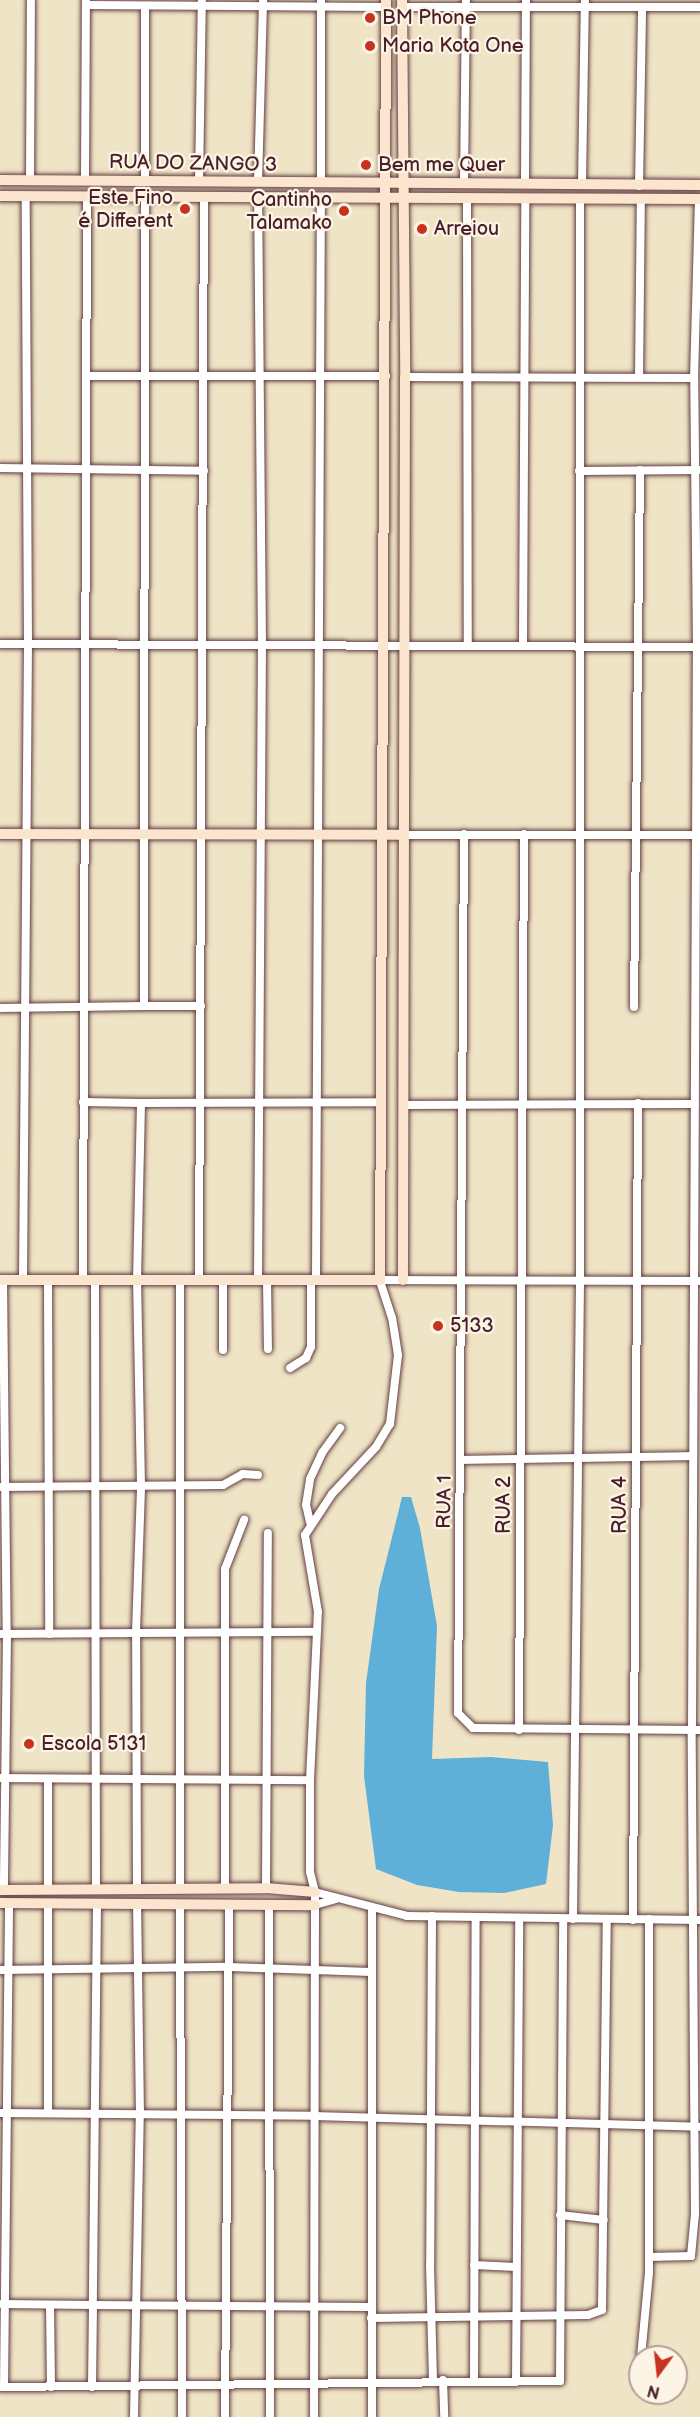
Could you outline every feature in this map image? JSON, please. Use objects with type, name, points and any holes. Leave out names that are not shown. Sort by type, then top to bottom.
[{"type":"street","points":[[30,180],[31,0]]},
{"type":"street","points":[[85,180],[86,3],[144,6],[202,3],[387,3],[380,1280],[392,1318],[398,1355],[390,1424],[310,1522],[305,1535],[314,1577],[316,1632],[310,1780],[310,1872],[315,1892],[314,2417]]},
{"type":"street","points":[[199,182],[202,3]]},
{"type":"street","points":[[258,183],[263,3]]},
{"type":"street","points":[[321,3],[321,183]]},
{"type":"street","points":[[403,1280],[402,646],[405,377],[402,3],[585,3],[642,7],[700,7]]},
{"type":"street","points":[[465,3],[465,184]]},
{"type":"street","points":[[525,184],[526,3]]},
{"type":"street","points":[[582,184],[585,3]]},
{"type":"street","points":[[144,6],[145,181]]},
{"type":"street","points":[[639,186],[642,7]]},
{"type":"street","name":"RUA DO ZANGO 3","points":[[0,180],[700,185]]},
{"type":"street","points":[[0,196],[699,199],[694,378],[698,470],[699,835],[695,1104],[697,1281],[693,1456],[696,1552],[698,2127],[694,2251],[685,2259],[649,2257]]},
{"type":"street","points":[[23,1280],[28,644],[26,196]]},
{"type":"street","points":[[83,1280],[87,196]]},
{"type":"street","points":[[144,1006],[142,469],[145,196]]},
{"type":"street","points":[[199,1280],[204,197]]},
{"type":"street","points":[[258,198],[262,644],[260,1103],[263,1280],[268,1349]]},
{"type":"street","points":[[291,1368],[306,1358],[311,1347],[314,1280],[320,645],[318,376],[321,198]]},
{"type":"street","points":[[467,199],[465,376],[468,645]]},
{"type":"street","points":[[524,644],[525,199]]},
{"type":"street","points":[[573,1919],[577,1730],[580,1282],[582,646],[579,471],[580,200]]},
{"type":"street","points":[[639,377],[641,200]]},
{"type":"street","points":[[86,376],[386,376]]},
{"type":"street","points":[[405,377],[694,378]]},
{"type":"street","points":[[0,468],[204,471]]},
{"type":"street","points":[[634,1007],[639,836],[640,470]]},
{"type":"street","points":[[579,471],[698,470]]},
{"type":"street","points":[[0,644],[402,646],[524,644],[699,647]]},
{"type":"street","points":[[0,834],[699,835]]},
{"type":"street","name":"RUA 1","points":[[464,834],[462,1460],[458,1713],[464,1722],[473,1728],[519,1730]]},
{"type":"street","name":"RUA 2","points":[[519,1730],[524,834]]},
{"type":"street","points":[[0,1008],[84,1009],[201,1006]]},
{"type":"street","points":[[83,1102],[380,1102]]},
{"type":"street","points":[[137,1889],[136,1632],[141,1486],[137,1280],[141,1103]]},
{"type":"street","name":"RUA 4","points":[[633,1920],[636,1731],[638,1103]]},
{"type":"street","points":[[403,1105],[695,1104]]},
{"type":"street","points":[[697,1281],[1,1280],[2,1890],[266,1888],[315,1892],[372,1909],[432,1916],[607,1921],[697,1920]]},
{"type":"street","points":[[48,1280],[49,1634]]},
{"type":"street","points":[[95,1280],[96,1889]]},
{"type":"street","points":[[180,1280],[182,1486],[180,1889]]},
{"type":"street","points":[[223,1280],[223,1350]]},
{"type":"street","points":[[310,1522],[306,1505],[310,1479],[322,1453],[340,1428]]},
{"type":"street","points":[[462,1460],[693,1456]]},
{"type":"street","points":[[2,1487],[223,1485],[243,1474],[258,1475]]},
{"type":"street","points":[[225,1889],[225,1569],[244,1520]]},
{"type":"street","points":[[266,1888],[264,1780],[268,1533]]},
{"type":"street","points":[[3,1634],[316,1632]]},
{"type":"street","points":[[519,1730],[696,1730]]},
{"type":"street","points":[[3,1778],[310,1780]]},
{"type":"street","points":[[48,1779],[48,1889]]},
{"type":"street","points":[[338,1898],[315,1905],[180,1906],[4,1903],[2,2387],[270,2386],[371,2380],[560,2381],[563,1919]]},
{"type":"street","points":[[48,1903],[48,2113]]},
{"type":"street","points":[[92,2387],[97,1904]]},
{"type":"street","points":[[134,2417],[140,2115],[137,1904]]},
{"type":"street","points":[[269,1905],[270,2417]]},
{"type":"street","points":[[180,1906],[182,2417]]},
{"type":"street","points":[[225,2417],[225,2116],[229,1906]]},
{"type":"street","points":[[372,1909],[370,2118],[372,2417]]},
{"type":"street","points":[[432,1916],[431,2315],[433,2380]]},
{"type":"street","points":[[474,2381],[476,1917]]},
{"type":"street","points":[[516,2382],[519,1918]]},
{"type":"street","points":[[642,2345],[649,2257],[649,1919]]},
{"type":"street","points":[[371,2318],[517,2314],[561,2316],[588,2315],[602,2310],[607,1921]]},
{"type":"street","points":[[4,1970],[229,1967],[371,1972]]},
{"type":"street","points":[[4,2113],[314,2116],[561,2125],[698,2127]]},
{"type":"street","points":[[560,2216],[604,2220]]},
{"type":"street","points":[[474,2265],[516,2267]]},
{"type":"street","points":[[2,2304],[371,2307]]},
{"type":"street","points":[[50,2305],[51,2387]]},
{"type":"street","points":[[442,2380],[444,2417]]},
{"type":"water","points":[[402,1497],[411,1497],[420,1528],[437,1626],[432,1759],[491,1757],[548,1762],[553,1825],[546,1884],[504,1893],[459,1892],[417,1885],[376,1869],[364,1776],[366,1683],[379,1589]]},
{"type":"place","name":"BM Phone","points":[[370,18]]},
{"type":"place","name":"Maria Kota One","points":[[370,46]]},
{"type":"place","name":"Bem me Quer","points":[[366,165]]},
{"type":"place","name":"Este Fino é Different","points":[[185,209]]},
{"type":"place","name":"Cantinho Talamako","points":[[344,211]]},
{"type":"place","name":"Arreiou","points":[[422,229]]},
{"type":"place","name":"5133","points":[[438,1326]]},
{"type":"place","name":"Escola 5131","points":[[29,1744]]}]
